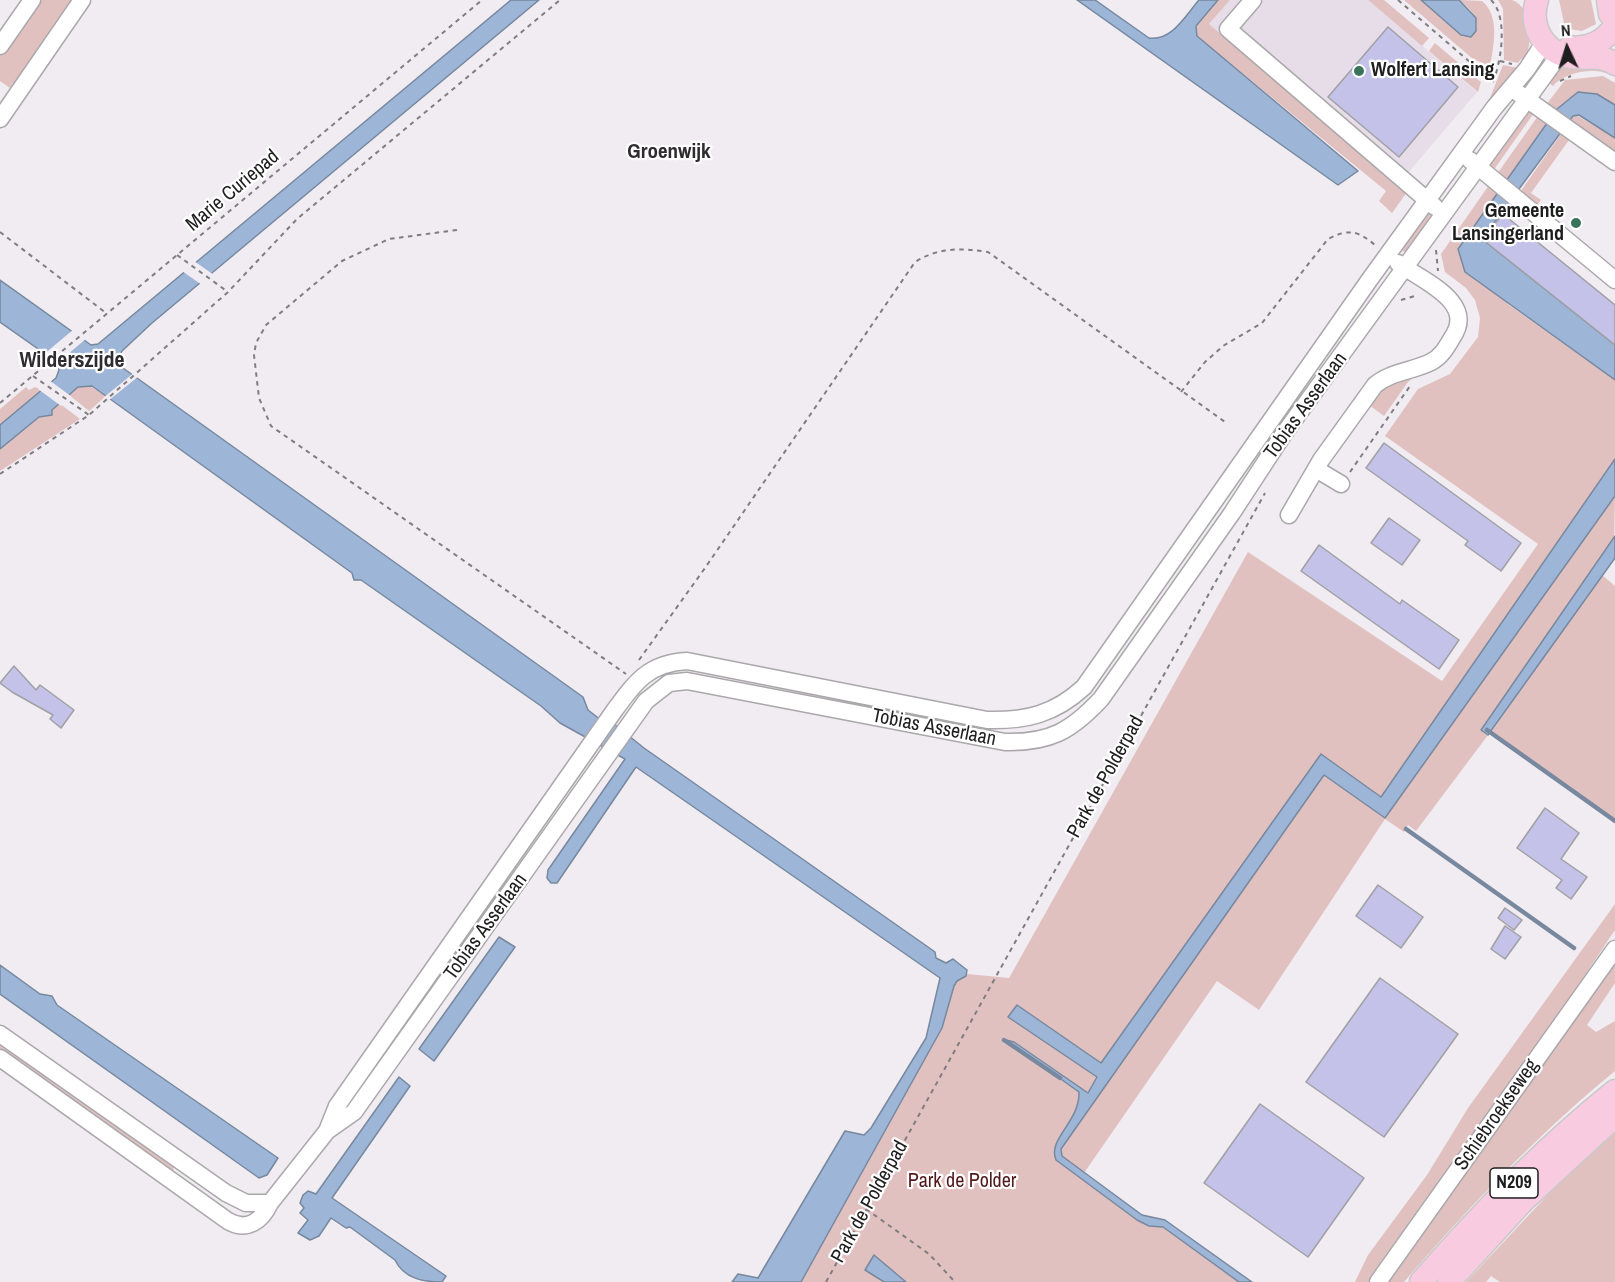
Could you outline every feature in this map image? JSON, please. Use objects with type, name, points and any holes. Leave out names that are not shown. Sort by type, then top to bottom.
[{"type":"main road","points":[[1608,0],[1610,14],[1615,19]]},
{"type":"main road","points":[[1534,2],[1536,26],[1571,49],[1615,64]]},
{"type":"main road","points":[[1571,49],[1608,35],[1615,26]]},
{"type":"main road","points":[[1571,49],[1615,53]]},
{"type":"main road","name":"N209","points":[[1421,1282],[1511,1186],[1582,1118],[1615,1091]]},
{"type":"main road","name":"N209","points":[[1449,1282],[1522,1202],[1615,1116]]},
{"type":"street","points":[[0,46],[32,0]]},
{"type":"street","points":[[0,119],[82,0]]},
{"type":"street","points":[[1253,0],[1228,29],[1444,214]]},
{"type":"street","name":"Tobias Asserlaan","points":[[0,1058],[234,1224],[251,1225],[264,1215],[270,1203],[327,1131],[337,1107],[614,711],[647,672],[666,663],[687,661],[987,720],[1018,721],[1053,710],[1084,687],[1461,153],[1519,93],[1571,49]]},
{"type":"street","points":[[1519,93],[1615,162]]},
{"type":"street","name":"Tobias Asserlaan","points":[[327,1131],[354,1112],[632,722],[658,690],[678,681],[1005,742],[1034,741],[1062,733],[1076,724],[1101,699],[1284,435],[1406,269],[1478,165],[1519,93]]},
{"type":"street","points":[[1461,153],[1615,280]]},
{"type":"street","points":[[1289,515],[1316,469],[1377,383],[1439,358],[1460,328],[1458,310],[1431,286],[1387,256]]},
{"type":"street","points":[[1316,469],[1341,484]]},
{"type":"street","name":"Schiebroekseweg","points":[[1378,1282],[1615,949]]},
{"type":"street","points":[[0,1034],[226,1193],[246,1203],[270,1203]]},
{"type":"path","name":"Marie Curiepad","points":[[0,403],[482,0]]},
{"type":"path","points":[[0,474],[89,415],[141,371],[228,292],[297,219],[560,0]]},
{"type":"path","points":[[1398,0],[1493,82],[1500,61],[1501,37],[1500,16],[1491,0]]},
{"type":"path","points":[[1558,82],[1572,76]]},
{"type":"path","points":[[457,230],[389,239],[342,261],[266,325],[256,343],[254,355],[259,399],[271,426],[628,675],[630,672]]},
{"type":"path","points":[[1181,392],[1217,351],[1262,323],[1328,239],[1341,232],[1354,231],[1363,234],[1387,256]]},
{"type":"path","points":[[0,232],[106,313]]},
{"type":"path","points":[[1396,302],[1415,297],[1431,286],[1439,267],[1437,246]]},
{"type":"path","points":[[637,663],[915,262],[931,252],[963,248],[988,252],[1224,422]]},
{"type":"path","points":[[177,255],[228,292]]},
{"type":"path","points":[[33,376],[89,415]]},
{"type":"path","name":"Park de Polderpad","points":[[826,1282],[1269,486]]},
{"type":"path","points":[[866,1209],[929,1254],[955,1282]]},
{"type":"shaded area","name":"Wolfert Lansing","points":[[1230,0],[1368,0],[1477,92],[1407,174],[1382,171],[1209,24]]},
{"type":"green space","points":[[37,0],[78,0],[17,87],[13,83],[10,88],[0,81],[0,53]]},
{"type":"green space","points":[[1218,0],[1230,0],[1209,24],[1407,192],[1392,213],[1379,201],[1386,191],[1197,36],[1196,26]]},
{"type":"green space","points":[[1368,0],[1384,0],[1429,38],[1422,46]]},
{"type":"green space","points":[[1404,0],[1421,0],[1464,37],[1477,27],[1477,23],[1472,12],[1459,0],[1482,1],[1488,7],[1494,31],[1490,66],[1473,59]]},
{"type":"green space","points":[[1498,0],[1512,0],[1519,4],[1528,18],[1530,36],[1525,61],[1521,59],[1518,63],[1504,60],[1503,9]]},
{"type":"green space","points":[[1559,0],[1591,0],[1596,24],[1582,31],[1569,29],[1564,23]]},
{"type":"green space","points":[[1435,43],[1481,82],[1478,92],[1429,51]]},
{"type":"green space","points":[[1576,64],[1615,71],[1615,77],[1591,71],[1566,77],[1553,86],[1549,83],[1560,68]]},
{"type":"green space","points":[[1503,65],[1518,68],[1440,169],[1490,98]]},
{"type":"green space","points":[[1603,76],[1615,83],[1615,105],[1597,94],[1555,112],[1546,105],[1565,80]]},
{"type":"green space","points":[[1525,106],[1534,113],[1493,171],[1489,159]]},
{"type":"green space","points":[[1576,115],[1615,138],[1615,153],[1573,123],[1571,119]]},
{"type":"green space","points":[[1538,116],[1546,124],[1507,181],[1497,174]]},
{"type":"green space","points":[[1561,134],[1569,140],[1531,193],[1541,200],[1535,208],[1520,192]]},
{"type":"green space","name":"Park de Polder","points":[[1489,185],[1498,193],[1458,249],[1509,305],[1615,380],[1615,459],[1456,690],[1387,807],[1321,765],[1057,1148],[1059,1157],[1146,1223],[1163,1223],[1248,1282],[774,1282],[869,1144],[939,1025],[957,973],[1009,978],[1248,552],[1442,681],[1538,544],[1385,436],[1418,389],[1450,374],[1478,337],[1480,318],[1475,300],[1466,288],[1445,272],[1441,254]]},
{"type":"green space","points":[[1428,211],[1433,215],[1406,252],[1402,251]]},
{"type":"green space","points":[[1417,375],[1408,382],[1384,416],[1369,405],[1386,386]]},
{"type":"green space","points":[[88,385],[106,396],[89,411],[69,395],[78,387]]},
{"type":"green space","points":[[26,387],[29,390],[35,387],[42,390],[0,425],[0,409]]},
{"type":"green space","points":[[59,403],[80,419],[0,471],[0,449],[39,417],[52,415],[52,410]]},
{"type":"green space","points":[[1615,496],[1614,541],[1481,729],[1488,735],[1416,831],[1408,825],[1404,832],[1385,819],[1259,1010],[1217,981],[1084,1173],[1062,1156],[1061,1149],[1087,1110],[1324,775],[1385,818]]},
{"type":"green space","points":[[1602,575],[1615,586],[1615,823],[1490,734]]},
{"type":"green space","points":[[1615,904],[1615,930],[1522,1069],[1371,1282],[1355,1282],[1368,1255],[1427,1175],[1468,1108]]},
{"type":"green space","points":[[1615,958],[1615,983],[1587,1025],[1596,1032],[1615,1021],[1615,1071],[1586,1095],[1505,1172],[1404,1282],[1386,1282],[1541,1068]]},
{"type":"green space","points":[[0,1042],[174,1166],[173,1172],[0,1054]]},
{"type":"green space","points":[[1615,1128],[1615,1282],[1500,1282],[1491,1276],[1486,1282],[1466,1282],[1588,1152]]},
{"type":"water","points":[[511,0],[539,0],[152,323],[122,351],[116,363],[583,697],[588,710],[601,720],[604,716],[644,748],[935,952],[936,958],[946,963],[953,959],[967,970],[966,976],[957,981],[954,986],[942,1028],[801,1282],[732,1282],[738,1274],[758,1278],[845,1131],[864,1135],[871,1128],[926,1038],[940,978],[636,767],[557,883],[551,883],[547,878],[548,870],[625,759],[560,723],[541,706],[361,580],[354,580],[352,573],[92,386],[78,387],[52,410],[52,415],[39,417],[0,449],[0,425],[56,378],[59,370],[58,363],[0,322],[0,280],[91,345],[98,344]]},
{"type":"water","points":[[1077,0],[1095,0],[1149,38],[1157,38],[1171,32],[1199,0],[1218,0],[1196,26],[1197,36],[1358,171],[1338,185]]},
{"type":"water","points":[[1421,0],[1459,0],[1476,18],[1476,31],[1471,37],[1461,35]]},
{"type":"water","points":[[1578,92],[1597,94],[1615,105],[1615,138],[1579,115],[1573,116],[1482,239],[1615,345],[1615,380],[1465,272],[1458,249],[1557,109]]},
{"type":"water","points":[[1615,459],[1615,496],[1385,818],[1324,775],[1061,1149],[1062,1156],[1142,1215],[1165,1220],[1252,1282],[1239,1282],[1163,1227],[1149,1226],[1137,1220],[1056,1160],[1054,1152],[1056,1145],[1075,1112],[1079,1092],[1006,1040],[1014,1042],[1088,1093],[1097,1077],[1008,1017],[1017,1005],[1101,1063],[1321,754],[1381,797]]},
{"type":"water","points":[[1615,536],[1615,558],[1488,735],[1481,730]]},
{"type":"water","points":[[499,937],[515,947],[434,1061],[419,1049]]},
{"type":"water","points":[[0,965],[40,994],[52,996],[57,1005],[278,1158],[267,1175],[259,1178],[0,994]]},
{"type":"water","points":[[399,1077],[410,1086],[332,1198],[446,1276],[442,1282],[422,1280],[409,1275],[395,1260],[350,1227],[346,1228],[331,1218],[319,1236],[310,1240],[298,1233],[308,1220],[300,1213],[304,1208],[300,1203],[303,1195],[308,1191],[316,1194]]},
{"type":"water","points":[[874,1255],[906,1282],[884,1282],[865,1270]]},
{"type":"pier","points":[[194,261],[214,275],[202,285],[182,271]]},
{"type":"pier","points":[[74,329],[87,338],[55,365],[43,355]]},
{"type":"pier","points":[[135,372],[139,376],[108,401],[103,398]]},
{"type":"pier","points":[[49,380],[72,397],[61,406],[38,389]]},
{"type":"building","points":[[1388,27],[1458,87],[1399,157],[1328,97]]},
{"type":"building","points":[[1503,214],[1615,305],[1615,345],[1482,239]]},
{"type":"building","points":[[1384,443],[1521,543],[1501,571],[1465,545],[1468,541],[1366,468]]},
{"type":"building","points":[[1389,518],[1420,540],[1402,565],[1371,543]]},
{"type":"building","points":[[1319,545],[1400,604],[1402,600],[1459,640],[1439,669],[1301,571]]},
{"type":"building","points":[[14,666],[36,690],[40,685],[74,710],[61,728],[50,719],[53,715],[0,683]]},
{"type":"building","points":[[1545,808],[1579,833],[1561,859],[1587,877],[1571,899],[1556,888],[1562,880],[1517,848]]},
{"type":"building","points":[[1378,885],[1423,917],[1401,948],[1356,916]]},
{"type":"building","points":[[1505,908],[1522,920],[1514,930],[1498,918]]},
{"type":"building","points":[[1505,926],[1521,937],[1505,959],[1491,949]]},
{"type":"building","points":[[1380,978],[1458,1034],[1384,1137],[1306,1082]]},
{"type":"building","points":[[1260,1104],[1364,1178],[1308,1257],[1204,1183]]},
{"type":"waterway","points":[[1487,730],[1615,821]]},
{"type":"waterway","points":[[1406,829],[1574,948]]},
{"type":"waterway","points":[[1004,1040],[1060,1078]]},
{"type":"place","name":"Wolfert Lansing","points":[[1359,71]]},
{"type":"place","name":"Gemeente Lansingerland","points":[[1576,223]]},
{"type":"district","name":"Groenwijk","points":[[669,152]]},
{"type":"district","name":"Wilderszijde","points":[[72,361]]}]
